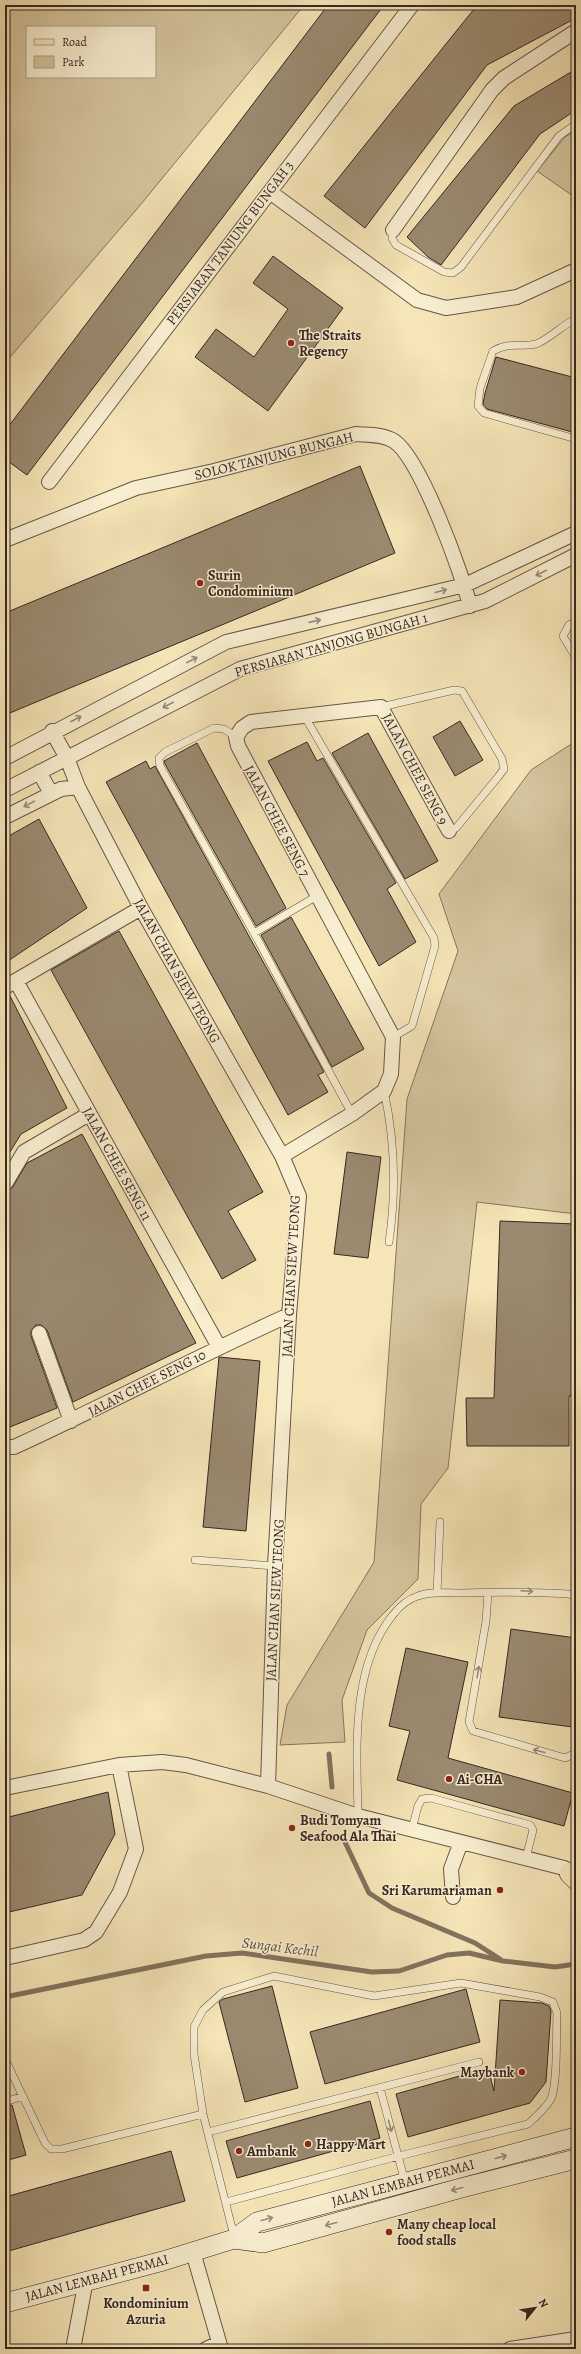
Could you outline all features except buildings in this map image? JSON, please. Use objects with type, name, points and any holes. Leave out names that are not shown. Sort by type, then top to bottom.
[{"type":"main road","name":"JALAN LEMBAH PERMAI","points":[[5,2303],[193,2252],[234,2239],[257,2222],[576,2136]]},
{"type":"main road","name":"JALAN LEMBAH PERMAI","points":[[234,2239],[263,2243],[460,2188],[576,2159]]},
{"type":"street","name":"PERSIARAN TANJUNG BUNGAH 3","points":[[49,482],[412,5]]},
{"type":"street","points":[[393,230],[492,90],[504,78],[576,31]]},
{"type":"street","points":[[270,192],[417,300],[446,308],[517,298],[576,270]]},
{"type":"street","name":"SOLOK TANJUNG BUNGAH","points":[[5,540],[136,488],[214,471],[356,434],[377,435],[393,440],[409,457],[430,499],[465,585],[470,606]]},
{"type":"street","name":"PERSIARAN TANJONG BUNGAH 1","points":[[5,758],[226,642],[465,585],[576,532]]},
{"type":"street","name":"PERSIARAN TANJONG BUNGAH 1","points":[[5,790],[240,669],[485,601],[576,555]]},
{"type":"street","points":[[236,737],[242,728],[252,722],[381,707]]},
{"type":"street","name":"JALAN CHEE SENG 9","points":[[381,707],[449,831]]},
{"type":"street","name":"JALAN CHAN SIEW TEONG","points":[[52,732],[67,758],[78,787],[141,908],[282,1156],[299,1196],[289,1315],[275,1566],[268,1786]]},
{"type":"street","name":"JALAN CHEE SENG 7","points":[[236,737],[238,746],[393,1037]]},
{"type":"street","points":[[39,772],[51,793]]},
{"type":"street","points":[[5,817],[51,793],[68,787],[78,787]]},
{"type":"street","points":[[11,984],[141,908]]},
{"type":"street","name":"JALAN CHEE SENG 11","points":[[11,984],[89,1114],[219,1347]]},
{"type":"street","points":[[282,1156],[352,1114],[384,1091],[391,1074],[393,1037]]},
{"type":"street","points":[[5,1184],[24,1152],[89,1114]]},
{"type":"street","name":"JALAN CHEE SENG 10","points":[[5,1448],[14,1447],[71,1421],[219,1347],[289,1315]]},
{"type":"street","points":[[39,1333],[71,1421]]},
{"type":"street","points":[[5,1788],[119,1765],[162,1762],[186,1765],[268,1786],[358,1816],[573,1870]]},
{"type":"street","points":[[5,1958],[84,1940],[96,1932],[120,1892],[136,1849],[119,1765]]},
{"type":"street","points":[[454,1897],[451,1869],[460,1842]]},
{"type":"street","points":[[193,2252],[220,2346],[206,2349]]},
{"type":"street","points":[[73,2349],[86,2280]]},
{"type":"street","points":[[510,2349],[531,2347],[576,2338]]},
{"type":"lane","points":[[393,230],[392,238],[396,245],[444,272],[453,273],[462,267],[559,136],[576,124]]},
{"type":"lane","points":[[576,301],[576,319],[562,326],[536,344],[515,344],[493,351],[480,388],[478,406],[484,414],[576,439]]},
{"type":"lane","points":[[576,620],[569,625],[563,636],[576,658]]},
{"type":"lane","points":[[381,707],[454,690],[462,690],[502,759],[504,769],[456,828],[449,831]]},
{"type":"lane","points":[[305,717],[434,938],[435,946],[412,1026],[393,1037]]},
{"type":"lane","points":[[236,737],[224,729],[214,728],[165,752],[159,758],[160,766],[254,933],[352,1114]]},
{"type":"lane","points":[[254,933],[317,896]]},
{"type":"lane","points":[[384,1091],[390,1117],[393,1173],[393,1215],[389,1242]]},
{"type":"lane","points":[[437,1593],[440,1522]]},
{"type":"lane","points":[[195,1560],[275,1566]]},
{"type":"lane","points":[[358,1816],[358,1765],[361,1703],[364,1677],[370,1654],[381,1630],[405,1603],[418,1596],[437,1593],[515,1591],[569,1594],[576,1597]]},
{"type":"lane","points":[[488,1592],[486,1621],[469,1722],[473,1731],[565,1758],[576,1753]]},
{"type":"lane","points":[[412,1829],[418,1806],[422,1799],[431,1798],[530,1825],[533,1830],[526,1858]]},
{"type":"lane","points":[[226,2202],[399,2156],[528,2124],[543,2110],[551,2098],[554,2085],[557,2013],[553,2002],[540,1997],[461,1983],[374,1996],[274,1976],[223,1992],[203,2010],[194,2027],[194,2054],[204,2114],[234,2239]]},
{"type":"lane","points":[[5,2059],[44,2143],[52,2149],[62,2149],[204,2114]]},
{"type":"lane","points":[[208,2132],[480,2062]]},
{"type":"lane","points":[[380,2088],[405,2182]]},
{"type":"lane","points":[[5,2101],[22,2096]]},
{"type":"green space","points":[[5,5],[304,5],[142,203],[5,363]]},
{"type":"green space","points":[[576,130],[576,195],[573,196],[537,171],[565,137]]},
{"type":"green space","points":[[576,741],[576,1214],[477,1202],[448,1468],[421,1504],[418,1579],[367,1630],[342,1700],[345,1742],[280,1745],[287,1705],[374,1562],[407,1099],[458,951],[439,894],[531,770]]},
{"type":"waterway","name":"Sungai Kechil","points":[[329,1754],[332,1787]]},
{"type":"waterway","name":"Sungai Kechil","points":[[344,1840],[369,1893],[392,1908],[475,1943],[500,1959]]},
{"type":"waterway","name":"Sungai Kechil","points":[[5,1997],[206,1956],[242,1953],[372,1972],[399,1971],[447,1955],[469,1953],[503,1961],[555,1967],[576,1964]]},
{"type":"place","name":"The Straits Regency","points":[[291,343]]},
{"type":"place","name":"Surin Condominium","points":[[200,583]]},
{"type":"place","name":"Ai-CHA","points":[[449,1779]]},
{"type":"place","name":"Budi Tomyam Seafood Ala Thai","points":[[292,1828]]},
{"type":"place","name":"Sri Karumariaman","points":[[500,1890]]},
{"type":"place","name":"Maybank","points":[[522,2072]]},
{"type":"place","name":"Happy Mart","points":[[308,2144]]},
{"type":"place","name":"Ambank","points":[[239,2151]]},
{"type":"place","name":"Many cheap local food stalls","points":[[389,2232]]},
{"type":"place","name":"Kondominium Azuria","points":[[146,2288]]}]
